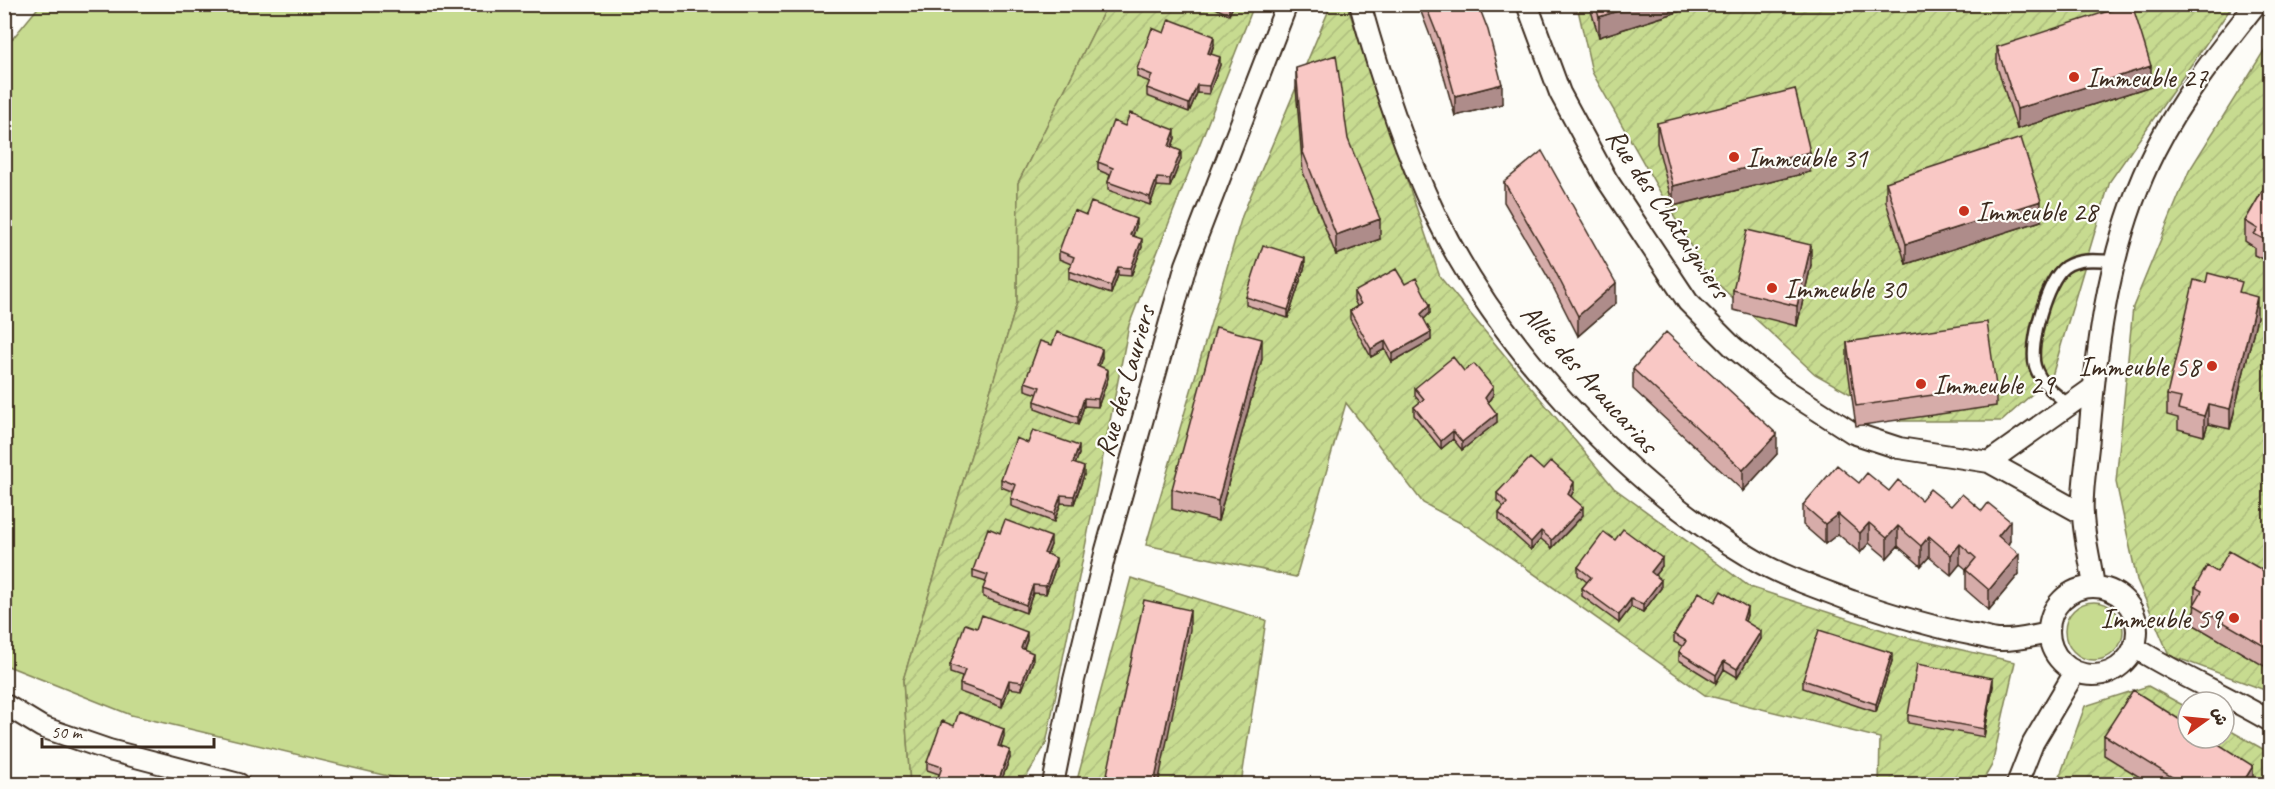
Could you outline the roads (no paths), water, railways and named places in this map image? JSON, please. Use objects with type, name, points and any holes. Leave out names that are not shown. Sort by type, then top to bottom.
[{"type":"street","name":"Rue des Lauriers","points":[[1053,784],[1074,680],[1104,561],[1186,265],[1287,4]]},
{"type":"street","name":"Allée des Araucarias","points":[[1360,4],[1375,58],[1406,145],[1436,214],[1458,255],[1502,324],[1531,362],[1590,430],[1628,466],[1699,524],[1752,558],[1821,589],[1909,621],[1998,640],[2049,633]]},
{"type":"street","name":"Rue des Châtaigniers","points":[[1527,4],[1560,93],[1607,180],[1688,302],[1732,347],[1771,379],[1852,433],[1899,448],[1989,462]]},
{"type":"street","points":[[2094,587],[2083,514],[2093,388],[2105,305],[2115,261],[2142,181],[2170,123],[2206,67],[2256,4]]},
{"type":"street","points":[[2083,514],[1989,462],[2093,388]]},
{"type":"street","points":[[2094,587],[2109,590],[2128,603],[2137,624],[2134,647],[2126,661],[2114,671],[2099,675],[2075,672],[2067,667],[2054,652],[2049,633],[2050,619],[2061,600],[2080,588],[2094,587]]},
{"type":"street","points":[[2134,647],[2171,670],[2201,682],[2271,721]]},
{"type":"street","points":[[2025,782],[2033,743],[2075,672]]},
{"type":"street","points":[[4,704],[42,726],[98,746],[239,784]]},
{"type":"lane","points":[[2068,404],[2048,388],[2039,374],[2033,355],[2034,341],[2047,294],[2059,273],[2067,266],[2083,260],[2115,261]]},
{"type":"place","name":"Immeuble 27","points":[[2074,77]]},
{"type":"place","name":"Immeuble 31","points":[[1734,157]]},
{"type":"place","name":"Immeuble 28","points":[[1964,211]]},
{"type":"place","name":"Immeuble 30","points":[[1772,288]]},
{"type":"place","name":"Immeuble 58","points":[[2212,366]]},
{"type":"place","name":"Immeuble 29","points":[[1921,384]]},
{"type":"place","name":"Immeuble 59","points":[[2234,618]]}]
